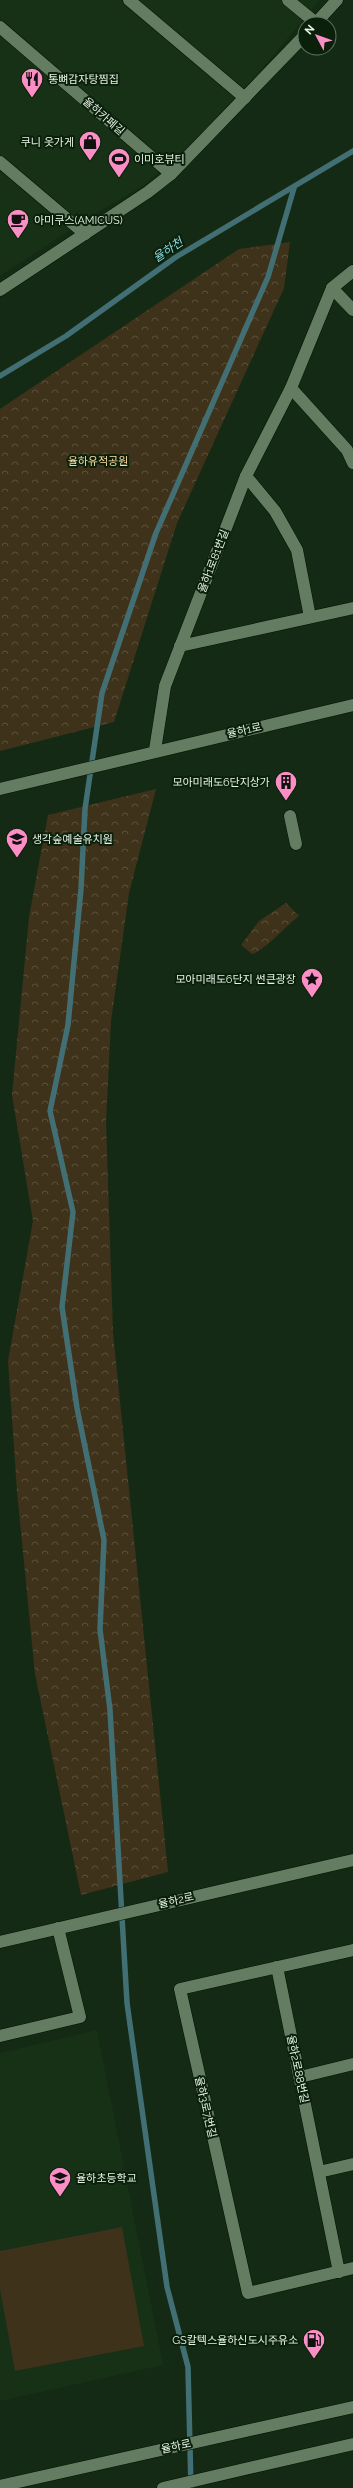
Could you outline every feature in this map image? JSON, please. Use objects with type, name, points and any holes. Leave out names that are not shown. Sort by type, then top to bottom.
[{"type":"street","points":[[129,0],[245,98]]},
{"type":"street","points":[[288,0],[306,16]]},
{"type":"street","points":[[322,16],[337,0]]},
{"type":"street","name":"율하카페길","points":[[0,27],[171,174]]},
{"type":"street","points":[[0,290],[85,234],[171,174],[297,43]]},
{"type":"street","points":[[0,162],[85,234]]},
{"type":"street","name":"율하1로81번길","points":[[155,750],[165,686],[246,476],[291,388],[332,288],[353,271]]},
{"type":"street","points":[[332,288],[353,310]]},
{"type":"street","points":[[291,388],[346,450],[353,463]]},
{"type":"street","points":[[246,476],[275,511],[297,550],[310,616]]},
{"type":"street","points":[[180,646],[310,616],[353,608]]},
{"type":"street","name":"율하1로","points":[[0,789],[155,750],[353,705]]},
{"type":"street","points":[[290,816],[296,844]]},
{"type":"street","name":"율하2로","points":[[0,1942],[353,1860]]},
{"type":"street","points":[[0,2036],[80,2018],[58,1928]]},
{"type":"street","name":"율하3로7번길","points":[[353,1950],[180,1989],[248,2292],[353,2268]]},
{"type":"street","name":"율하2로88번길","points":[[277,1967],[339,2272]]},
{"type":"street","points":[[300,2077],[353,2064]]},
{"type":"street","points":[[319,2172],[353,2164]]},
{"type":"street","name":"율하로","points":[[0,2486],[353,2407]]},
{"type":"street","points":[[163,2488],[222,2472],[353,2444]]},
{"type":"shaded area","points":[[0,0],[320,0],[307,16],[297,16],[297,27],[256,76],[190,146],[143,186],[101,210],[0,276]]},
{"type":"shaded area","name":"율하초등학교","points":[[97,2030],[163,2365],[0,2401],[0,2053]]},
{"type":"green space","name":"율하유적공원","points":[[290,242],[284,288],[177,523],[114,722],[0,751],[0,409],[239,249]]},
{"type":"green space","points":[[156,789],[129,893],[111,1021],[106,1122],[113,1333],[168,1872],[81,1895],[35,1674],[17,1491],[8,1361],[33,1221],[12,1095],[29,917],[48,815]]},
{"type":"green space","points":[[286,903],[299,916],[257,952],[252,954],[241,945],[259,921]]},
{"type":"green space","points":[[122,2227],[144,2346],[15,2371],[0,2289],[0,2251]]},
{"type":"waterway","name":"율하천","points":[[0,376],[66,336],[176,257],[353,151]]},
{"type":"waterway","points":[[191,2488],[188,2367],[167,2287],[127,2003],[110,1710],[100,1629],[104,1540],[77,1408],[62,1307],[73,1212],[50,1111],[68,1025],[81,889],[85,809],[102,693],[156,533],[268,277],[294,188]]},
{"type":"place","name":"통뼈감자탕찜집","points":[[32,98]]},
{"type":"place","name":"쿠니 옷가게","points":[[90,162]]},
{"type":"place","name":"이미호뷰티","points":[[119,178]]},
{"type":"place","name":"아미쿠스(AMICUS)","points":[[18,240]]},
{"type":"place","name":"모아미래도6단지상가","points":[[286,802]]},
{"type":"place","name":"생각숲예술유치원","points":[[17,858]]},
{"type":"place","name":"모아미래도6단지 썬큰광장","points":[[312,998]]},
{"type":"place","name":"율하초등학교","points":[[60,2198]]},
{"type":"place","name":"GS칼텍스율하신도시주유소","points":[[314,2360]]}]
